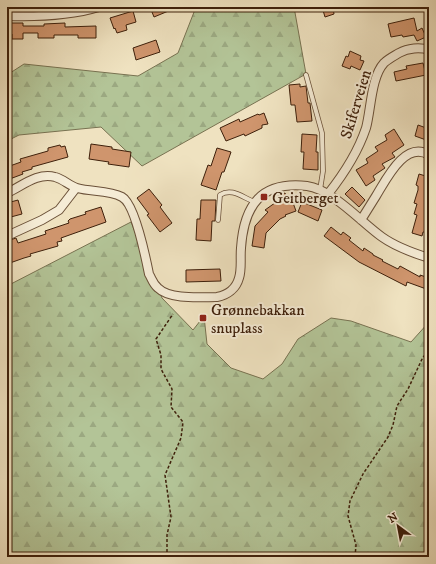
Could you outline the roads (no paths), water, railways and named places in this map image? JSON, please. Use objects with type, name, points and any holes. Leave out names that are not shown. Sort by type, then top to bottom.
[{"type":"street","points":[[7,16],[39,17],[73,14],[99,7]]},
{"type":"street","name":"Skiferveien","points":[[328,194],[339,180],[366,128],[376,78],[383,64],[402,51],[417,48],[429,50]]},
{"type":"street","points":[[361,220],[388,176],[399,162],[416,152],[421,151],[429,155]]},
{"type":"street","points":[[7,193],[32,180],[44,176],[55,177],[76,188],[116,195],[124,198],[129,205],[136,224],[149,274],[153,282],[158,289],[168,294],[180,296],[217,297],[223,296],[230,292],[236,285],[241,271],[241,251],[244,226],[249,211],[263,194],[286,185],[310,187],[328,194],[383,238],[429,258]]},
{"type":"street","points":[[7,236],[42,220],[59,210],[76,188]]},
{"type":"lane","points":[[306,74],[322,133],[323,171],[320,190]]},
{"type":"lane","points":[[218,220],[220,195],[227,192],[235,193],[247,200],[255,202]]},
{"type":"place","name":"Geitberget","points":[[264,197]]},
{"type":"place","name":"Grønnebakkan snuplass","points":[[203,318]]}]
